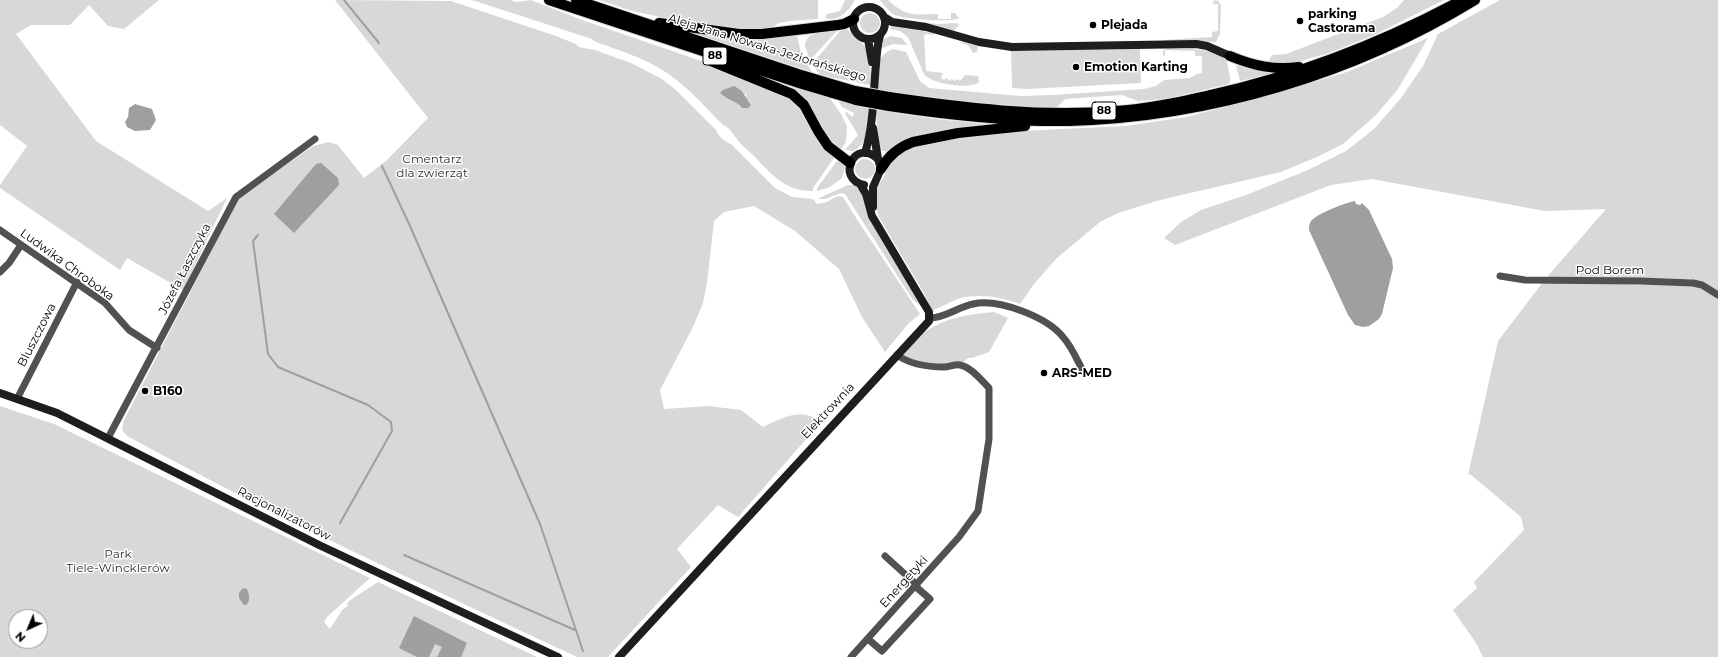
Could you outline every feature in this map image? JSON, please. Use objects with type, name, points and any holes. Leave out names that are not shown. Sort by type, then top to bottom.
[{"type":"main road","name":"Aleja Jana Nowaka-Jeziorańskiego","points":[[549,0],[629,23],[800,79],[856,95],[988,119],[1068,121],[1118,118],[1171,111],[1280,87],[1368,55],[1428,26],[1475,0]]},
{"type":"main road","name":"Aleja Jana Nowaka-Jeziorańskiego","points":[[576,0],[629,23]]},
{"type":"main road","name":"Aleja Jana Nowaka-Jeziorańskiego","points":[[889,102],[998,111],[1115,111],[1169,104],[1266,81],[1313,66],[1359,49],[1419,22],[1462,0]]},
{"type":"main road","points":[[629,23],[716,32],[762,34],[838,25],[854,19]]},
{"type":"main road","points":[[629,23],[792,94],[804,105],[828,146],[850,163]]},
{"type":"main road","points":[[1230,56],[1265,68],[1313,66]]},
{"type":"main road","points":[[880,174],[885,161],[898,149],[906,144],[923,139],[1016,126],[1071,124],[1118,118]]},
{"type":"street","points":[[880,36],[868,39],[860,37],[855,31],[854,19],[859,11],[869,7],[880,11],[884,17],[892,22],[926,27],[979,42],[1012,47],[1196,44],[1207,46],[1230,56]]},
{"type":"street","points":[[865,153],[872,122],[874,72],[877,44],[885,29],[884,17]]},
{"type":"street","points":[[868,39],[874,72]]},
{"type":"street","points":[[872,122],[880,174],[873,187],[872,196],[877,224]]},
{"type":"street","name":"Józefa Łaszczyka","points":[[108,438],[236,197],[314,139]]},
{"type":"street","points":[[878,159],[872,154],[865,153],[857,155],[850,163],[849,168],[852,178],[860,184],[866,194],[872,216],[921,298],[930,318],[941,316],[964,306],[985,303],[1006,305],[1053,327],[1064,337],[1083,371]]},
{"type":"street","points":[[860,184],[870,184],[880,174]]},
{"type":"street","name":"Ludwika Chroboka","points":[[0,230],[105,303],[129,330],[157,348]]},
{"type":"street","points":[[0,272],[9,263],[22,245]]},
{"type":"street","name":"Pod Borem","points":[[1500,276],[1526,280],[1693,283],[1702,285],[1718,295]]},
{"type":"street","name":"Bluszczowa","points":[[17,398],[76,282]]},
{"type":"street","name":"Elektrownia","points":[[619,657],[930,318]]},
{"type":"street","name":"Energetyki","points":[[851,657],[959,537],[978,511],[981,499],[989,439],[989,388],[976,374],[960,365],[945,367],[926,366],[908,362],[897,355]]},
{"type":"street","name":"Racjonalizatorów","points":[[0,393],[58,412],[326,548],[558,657]]},
{"type":"street","points":[[868,639],[882,651],[930,599],[885,556]]},
{"type":"green space","points":[[0,0],[159,0],[124,29],[108,26],[89,5],[70,25],[31,25],[16,34],[96,141],[208,211],[227,198],[183,290],[127,258],[120,270],[0,188],[0,185],[27,146],[0,125]]},
{"type":"green space","name":"Cmentarz dla zwierząt","points":[[335,0],[451,1],[556,36],[576,44],[579,47],[595,50],[631,63],[662,79],[676,90],[726,142],[731,144],[775,188],[792,197],[813,199],[817,204],[827,202],[837,196],[843,197],[920,314],[908,324],[885,352],[862,317],[839,269],[795,231],[754,206],[724,212],[714,221],[707,283],[703,303],[693,327],[660,390],[664,409],[708,406],[741,410],[763,427],[792,415],[806,415],[822,421],[738,517],[718,505],[677,549],[691,567],[608,657],[577,657],[294,522],[182,466],[127,436],[122,430],[124,420],[239,198],[313,146],[329,142],[338,145],[364,178],[387,160],[428,118]]},
{"type":"green space","points":[[472,0],[510,0],[516,2],[531,0],[582,20],[713,65],[796,102],[836,155],[813,188],[813,191],[803,191],[787,185],[773,175],[740,143],[729,129],[723,125],[682,84],[650,63],[596,42],[592,39]],"holes":[[[723,90],[746,94],[747,99],[742,108],[731,99],[724,97]]]},
{"type":"green space","points":[[599,0],[818,0],[818,19],[790,21],[779,23],[769,29],[755,30],[679,21],[632,11]]},
{"type":"green space","points":[[845,0],[855,0],[843,15],[830,19],[825,18],[827,14],[840,11]]},
{"type":"green space","points":[[880,0],[888,0],[901,10],[911,14],[938,14],[938,19],[951,19],[951,13],[955,13],[959,18],[947,20],[937,20],[915,19],[898,16],[891,13]]},
{"type":"green space","points":[[1214,0],[1218,1],[1221,5],[1220,34],[1216,42],[1164,40],[1212,37],[1212,32],[1218,31],[1218,4],[1213,4]]},
{"type":"green space","points":[[1404,0],[1444,0],[1374,35],[1329,53],[1297,62],[1267,64],[1272,55],[1286,54],[1383,17],[1397,8]]},
{"type":"green space","points":[[1500,0],[1718,0],[1718,292],[1691,279],[1553,278],[1548,276],[1606,209],[1545,211],[1372,179],[1331,185],[1175,245],[1164,238],[1181,222],[1201,210],[1246,195],[1308,170],[1346,151],[1374,129],[1401,98],[1423,66],[1438,34]]},
{"type":"green space","points":[[866,13],[874,13],[880,19],[880,27],[874,33],[866,33],[860,27],[860,19]]},
{"type":"green space","points":[[919,22],[938,24],[957,23],[959,25],[954,31]]},
{"type":"green space","points":[[891,26],[934,33],[933,35],[926,34],[924,36],[926,71],[943,73],[941,78],[944,80],[946,78],[950,81],[951,79],[955,81],[957,79],[960,81],[965,75],[978,76],[979,82],[968,86],[960,86],[934,81],[928,78],[924,74],[908,37],[900,31],[890,29]]},
{"type":"green space","points":[[847,29],[867,48],[871,73],[870,85],[820,75],[812,64],[840,31]]},
{"type":"green space","points":[[837,30],[810,60],[805,46],[809,37],[816,33]]},
{"type":"green space","points":[[698,31],[795,35],[797,36],[801,53],[812,72],[693,33]]},
{"type":"green space","points":[[890,36],[902,38],[907,45],[893,44],[880,49],[882,40]]},
{"type":"green space","points":[[1428,38],[1398,89],[1376,115],[1343,144],[1281,172],[1160,200],[1118,213],[1100,222],[1057,258],[1034,284],[1020,304],[1005,299],[973,296],[958,299],[932,311],[925,295],[880,219],[875,206],[877,187],[885,175],[888,164],[897,156],[912,148],[932,141],[998,132],[1126,126],[1186,117],[1256,99],[1347,72]]},
{"type":"green space","points":[[962,41],[978,46],[977,52],[973,53],[968,45],[961,43]]},
{"type":"green space","points":[[1168,48],[1197,50],[1218,54],[1227,62],[1230,78],[1229,84],[1165,99],[1138,101],[1122,95],[1065,99],[1057,107],[1049,108],[963,101],[877,89],[880,60],[887,52],[893,49],[906,52],[920,81],[929,88],[1020,96],[1144,89],[1156,86],[1164,80],[1190,78],[1202,73],[1202,56],[1195,56],[1195,51],[1165,50],[1165,56],[1163,55],[1163,50]]},
{"type":"green space","name":"Emotion Karting","points":[[1140,49],[1141,83],[1027,89],[1012,88],[1011,51]]},
{"type":"green space","points":[[1238,65],[1274,73],[1240,81],[1236,66]]},
{"type":"green space","points":[[771,81],[830,98],[847,126],[846,142],[841,149],[827,137],[809,105]]},
{"type":"green space","points":[[837,99],[868,108],[867,132],[863,142],[854,151],[845,150],[858,135],[845,111],[853,117],[854,113],[842,107]]},
{"type":"green space","points":[[876,110],[935,119],[985,124],[919,135],[906,139],[888,152],[879,150]]},
{"type":"green space","points":[[840,157],[845,167],[842,178],[830,187],[817,191],[817,188]]},
{"type":"green space","points":[[865,159],[872,162],[875,169],[872,176],[865,179],[858,176],[855,169],[858,162]]},
{"type":"green space","points":[[848,185],[854,185],[860,190],[921,306],[913,300],[845,194],[841,193],[825,199],[819,199]]},
{"type":"green space","points":[[1543,282],[1695,286],[1707,290],[1718,297],[1718,657],[1483,657],[1476,643],[1453,610],[1477,588],[1474,582],[1524,530],[1521,517],[1470,474],[1468,475],[1498,341]]},
{"type":"green space","points":[[994,312],[1008,318],[989,352],[968,358],[960,365],[945,367],[901,358],[915,341],[925,332],[940,323],[976,314]]},
{"type":"green space","name":"Park Tiele-Wincklerów","points":[[0,406],[54,424],[370,578],[327,617],[324,622],[330,629],[342,610],[348,606],[347,604],[349,601],[378,582],[537,657],[0,657]]},
{"type":"shaded area","points":[[734,86],[742,92],[751,105],[748,108],[742,108],[737,103],[720,93],[723,90]]},
{"type":"shaded area","points":[[135,104],[152,109],[156,120],[150,130],[135,131],[127,127],[125,122],[128,117],[129,108]]},
{"type":"shaded area","points":[[321,163],[338,178],[339,185],[294,233],[274,214],[316,164]]},
{"type":"shaded area","points":[[1355,201],[1356,204],[1360,205],[1362,203],[1369,210],[1392,259],[1393,268],[1382,314],[1379,319],[1369,326],[1363,327],[1355,325],[1348,315],[1309,230],[1309,224],[1314,218],[1339,206]]},
{"type":"shaded area","points":[[243,588],[247,589],[249,595],[249,602],[246,605],[244,605],[239,598],[239,593]]},
{"type":"shaded area","points":[[414,616],[467,643],[461,657],[437,657],[442,647],[435,644],[429,657],[417,657],[399,648]]},
{"type":"waterway","points":[[344,0],[379,43]]},
{"type":"waterway","points":[[382,166],[410,226],[540,524],[583,651]]},
{"type":"waterway","points":[[258,235],[253,241],[268,354],[278,367],[368,405],[391,422],[392,431],[340,523]]},
{"type":"waterway","points":[[404,555],[575,630]]},
{"type":"place","name":"parking Castorama","points":[[1300,21]]},
{"type":"place","name":"Plejada","points":[[1093,25]]},
{"type":"place","name":"Emotion Karting","points":[[1076,67]]},
{"type":"place","name":"ARS-MED","points":[[1044,373]]},
{"type":"place","name":"B160","points":[[145,391]]}]
